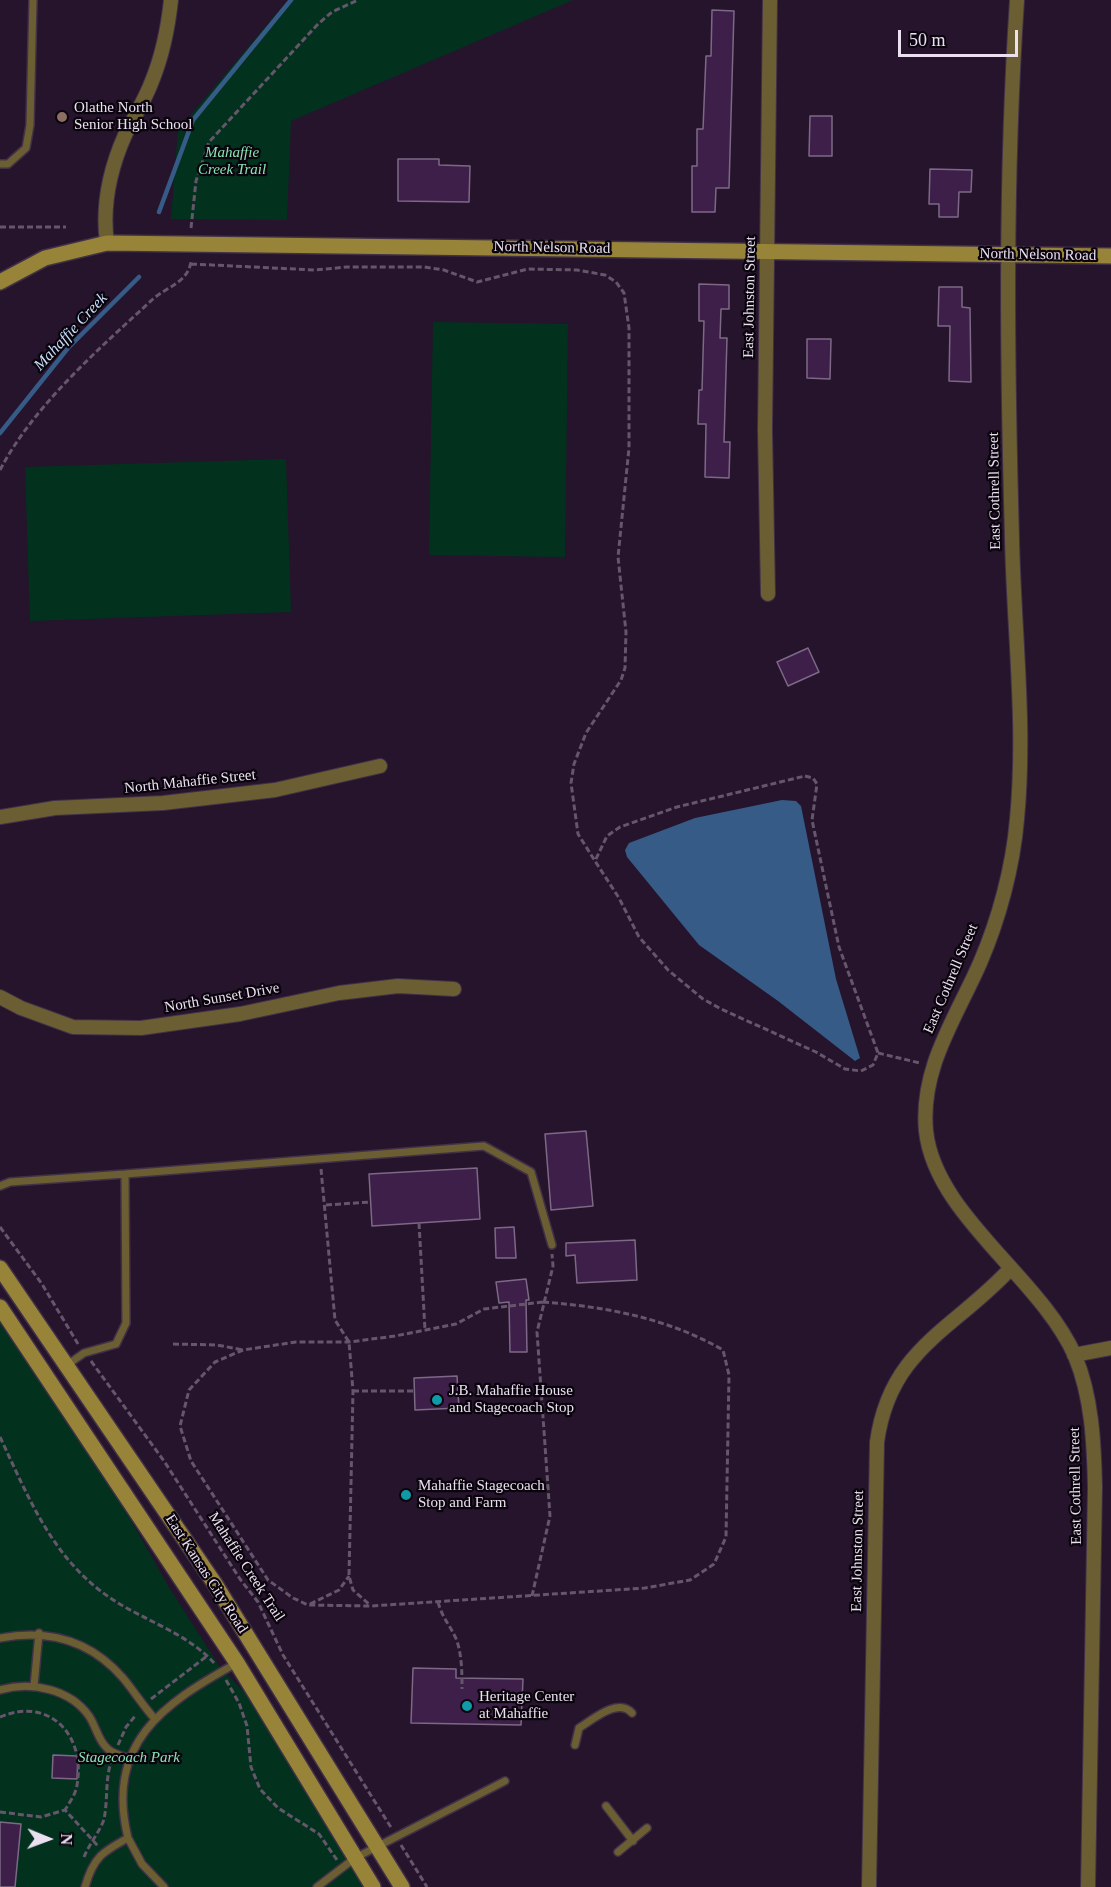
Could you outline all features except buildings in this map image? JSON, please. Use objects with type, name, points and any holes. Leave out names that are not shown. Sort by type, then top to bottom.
[{"type":"street","points":[[107,243],[104,221],[108,188],[124,138],[152,83],[168,31],[171,0]]},
{"type":"street","name":"East Johnston Street","points":[[768,594],[765,430],[770,0]]},
{"type":"street","name":"East Cothrell Street","points":[[1017,0],[1013,56],[1010,255],[1012,546],[1022,752],[1017,825],[1004,891],[982,956],[931,1066],[925,1116],[927,1136],[936,1169],[954,1199],[1044,1307],[1074,1355],[1093,1433],[1095,1487],[1088,1887]]},
{"type":"street","name":"North Nelson Road","points":[[0,282],[45,258],[107,243],[1111,256]]},
{"type":"street","name":"North Mahaffie Street","points":[[0,818],[55,808],[163,803],[275,790],[380,766]]},
{"type":"street","name":"North Sunset Drive","points":[[0,997],[21,1008],[73,1028],[141,1028],[240,1014],[339,993],[398,986],[454,989]]},
{"type":"street","name":"East Kansas City Road","points":[[0,1268],[215,1584],[402,1887]]},
{"type":"street","name":"East Johnston Street","points":[[869,1887],[877,1454],[880,1423],[892,1387],[914,1355],[992,1288],[1011,1268]]},
{"type":"street","name":"East Kansas City Road","points":[[0,1307],[237,1663],[373,1887]]},
{"type":"street","points":[[1074,1355],[1111,1348]]},
{"type":"lane","points":[[0,164],[8,164],[26,148],[30,125],[33,0]]},
{"type":"lane","points":[[0,1186],[10,1182],[484,1146],[531,1172],[552,1245]]},
{"type":"lane","points":[[67,1365],[84,1353],[116,1344],[126,1323],[125,1174]]},
{"type":"lane","points":[[0,1638],[39,1633],[82,1647],[102,1659],[123,1678],[139,1702],[155,1719]]},
{"type":"lane","points":[[34,1686],[39,1633]]},
{"type":"lane","points":[[164,1887],[142,1864],[128,1838],[121,1810],[122,1784],[130,1759],[155,1719],[176,1700],[237,1663]]},
{"type":"lane","points":[[0,1690],[34,1686],[55,1691],[79,1704],[90,1718],[108,1750],[130,1759]]},
{"type":"lane","points":[[575,1745],[579,1728],[611,1709],[622,1707],[632,1713]]},
{"type":"lane","points":[[317,1887],[355,1858],[505,1781]]},
{"type":"lane","points":[[606,1806],[633,1841]]},
{"type":"lane","points":[[618,1852],[647,1828]]},
{"type":"lane","points":[[86,1886],[93,1864],[103,1852],[128,1838]]},
{"type":"path","points":[[0,227],[66,227]]},
{"type":"path","points":[[191,264],[315,270],[347,267],[424,267],[444,270],[477,282],[528,269],[578,270],[605,275],[616,282],[624,293],[628,308],[629,448],[618,557],[626,632],[624,668],[621,680],[586,733],[574,764],[571,783],[578,834],[650,952],[703,999],[853,1071],[869,1069],[877,1060],[878,1053],[839,947],[812,820],[818,790],[813,778],[795,778],[692,803],[620,827],[608,836],[595,861]]},
{"type":"path","points":[[878,1053],[892,1054],[931,1066]]},
{"type":"path","points":[[320,1158],[335,1320],[349,1342],[353,1391],[349,1576],[353,1590],[371,1606]]},
{"type":"path","points":[[326,1205],[370,1202]]},
{"type":"path","points":[[419,1223],[425,1330]]},
{"type":"path","points":[[0,1227],[42,1284],[79,1347]]},
{"type":"path","points":[[532,1596],[550,1516],[537,1332],[553,1266],[552,1245]]},
{"type":"path","points":[[543,1302],[598,1306],[654,1320],[691,1332],[723,1350],[729,1375],[726,1537],[714,1564],[690,1580],[645,1588],[371,1606],[308,1605],[293,1598],[268,1580],[191,1461],[180,1426],[189,1390],[216,1362],[243,1350],[296,1342],[349,1342],[456,1324],[484,1309],[543,1302]]},
{"type":"path","points":[[173,1344],[217,1345],[243,1350]]},
{"type":"path","name":"Mahaffie Creek Trail","points":[[90,1361],[164,1461],[233,1569],[258,1602],[283,1655],[389,1824]]},
{"type":"path","points":[[353,1391],[414,1391]]},
{"type":"path","points":[[0,1437],[51,1539],[72,1566],[102,1593],[191,1643],[212,1661]]},
{"type":"path","points":[[308,1605],[339,1590],[349,1576]]},
{"type":"path","points":[[438,1602],[442,1619],[456,1639],[461,1660],[462,1689]]},
{"type":"path","points":[[227,1681],[248,1726],[251,1767],[260,1789],[278,1808],[319,1834],[333,1855]]},
{"type":"path","points":[[0,1717],[24,1711],[39,1713],[54,1720],[68,1730],[77,1747],[79,1764],[77,1788],[64,1810],[41,1817],[0,1812]]},
{"type":"path","points":[[64,1810],[103,1852]]},
{"type":"path","points":[[404,1850],[427,1887]]},
{"type":"green space","name":"Mahaffie Creek Trail","points":[[288,0],[573,0],[291,121],[287,220],[171,219],[178,130]]},
{"type":"green space","points":[[433,322],[568,324],[565,557],[429,555]]},
{"type":"green space","points":[[286,459],[291,612],[30,621],[25,467]]},
{"type":"green space","name":"Stagecoach Park","points":[[0,1323],[117,1496],[170,1589],[220,1667],[249,1697],[365,1887],[0,1887]]},
{"type":"water","points":[[782,800],[796,801],[801,806],[836,979],[860,1058],[855,1061],[778,1001],[699,945],[627,857],[625,850],[629,843],[695,818]]},
{"type":"waterway","name":"Mahaffie Creek","points":[[159,212],[193,120],[291,0]]},
{"type":"waterway","name":"Mahaffie Creek","points":[[0,433],[68,348],[139,277]]},
{"type":"place","name":"Olathe North Senior High School","points":[[62,117]]},
{"type":"place","name":"J.B. Mahaffie House and Stagecoach Stop","points":[[437,1400]]},
{"type":"place","name":"Mahaffie Stagecoach Stop and Farm","points":[[406,1495]]},
{"type":"place","name":"Heritage Center at Mahaffie","points":[[467,1706]]}]
